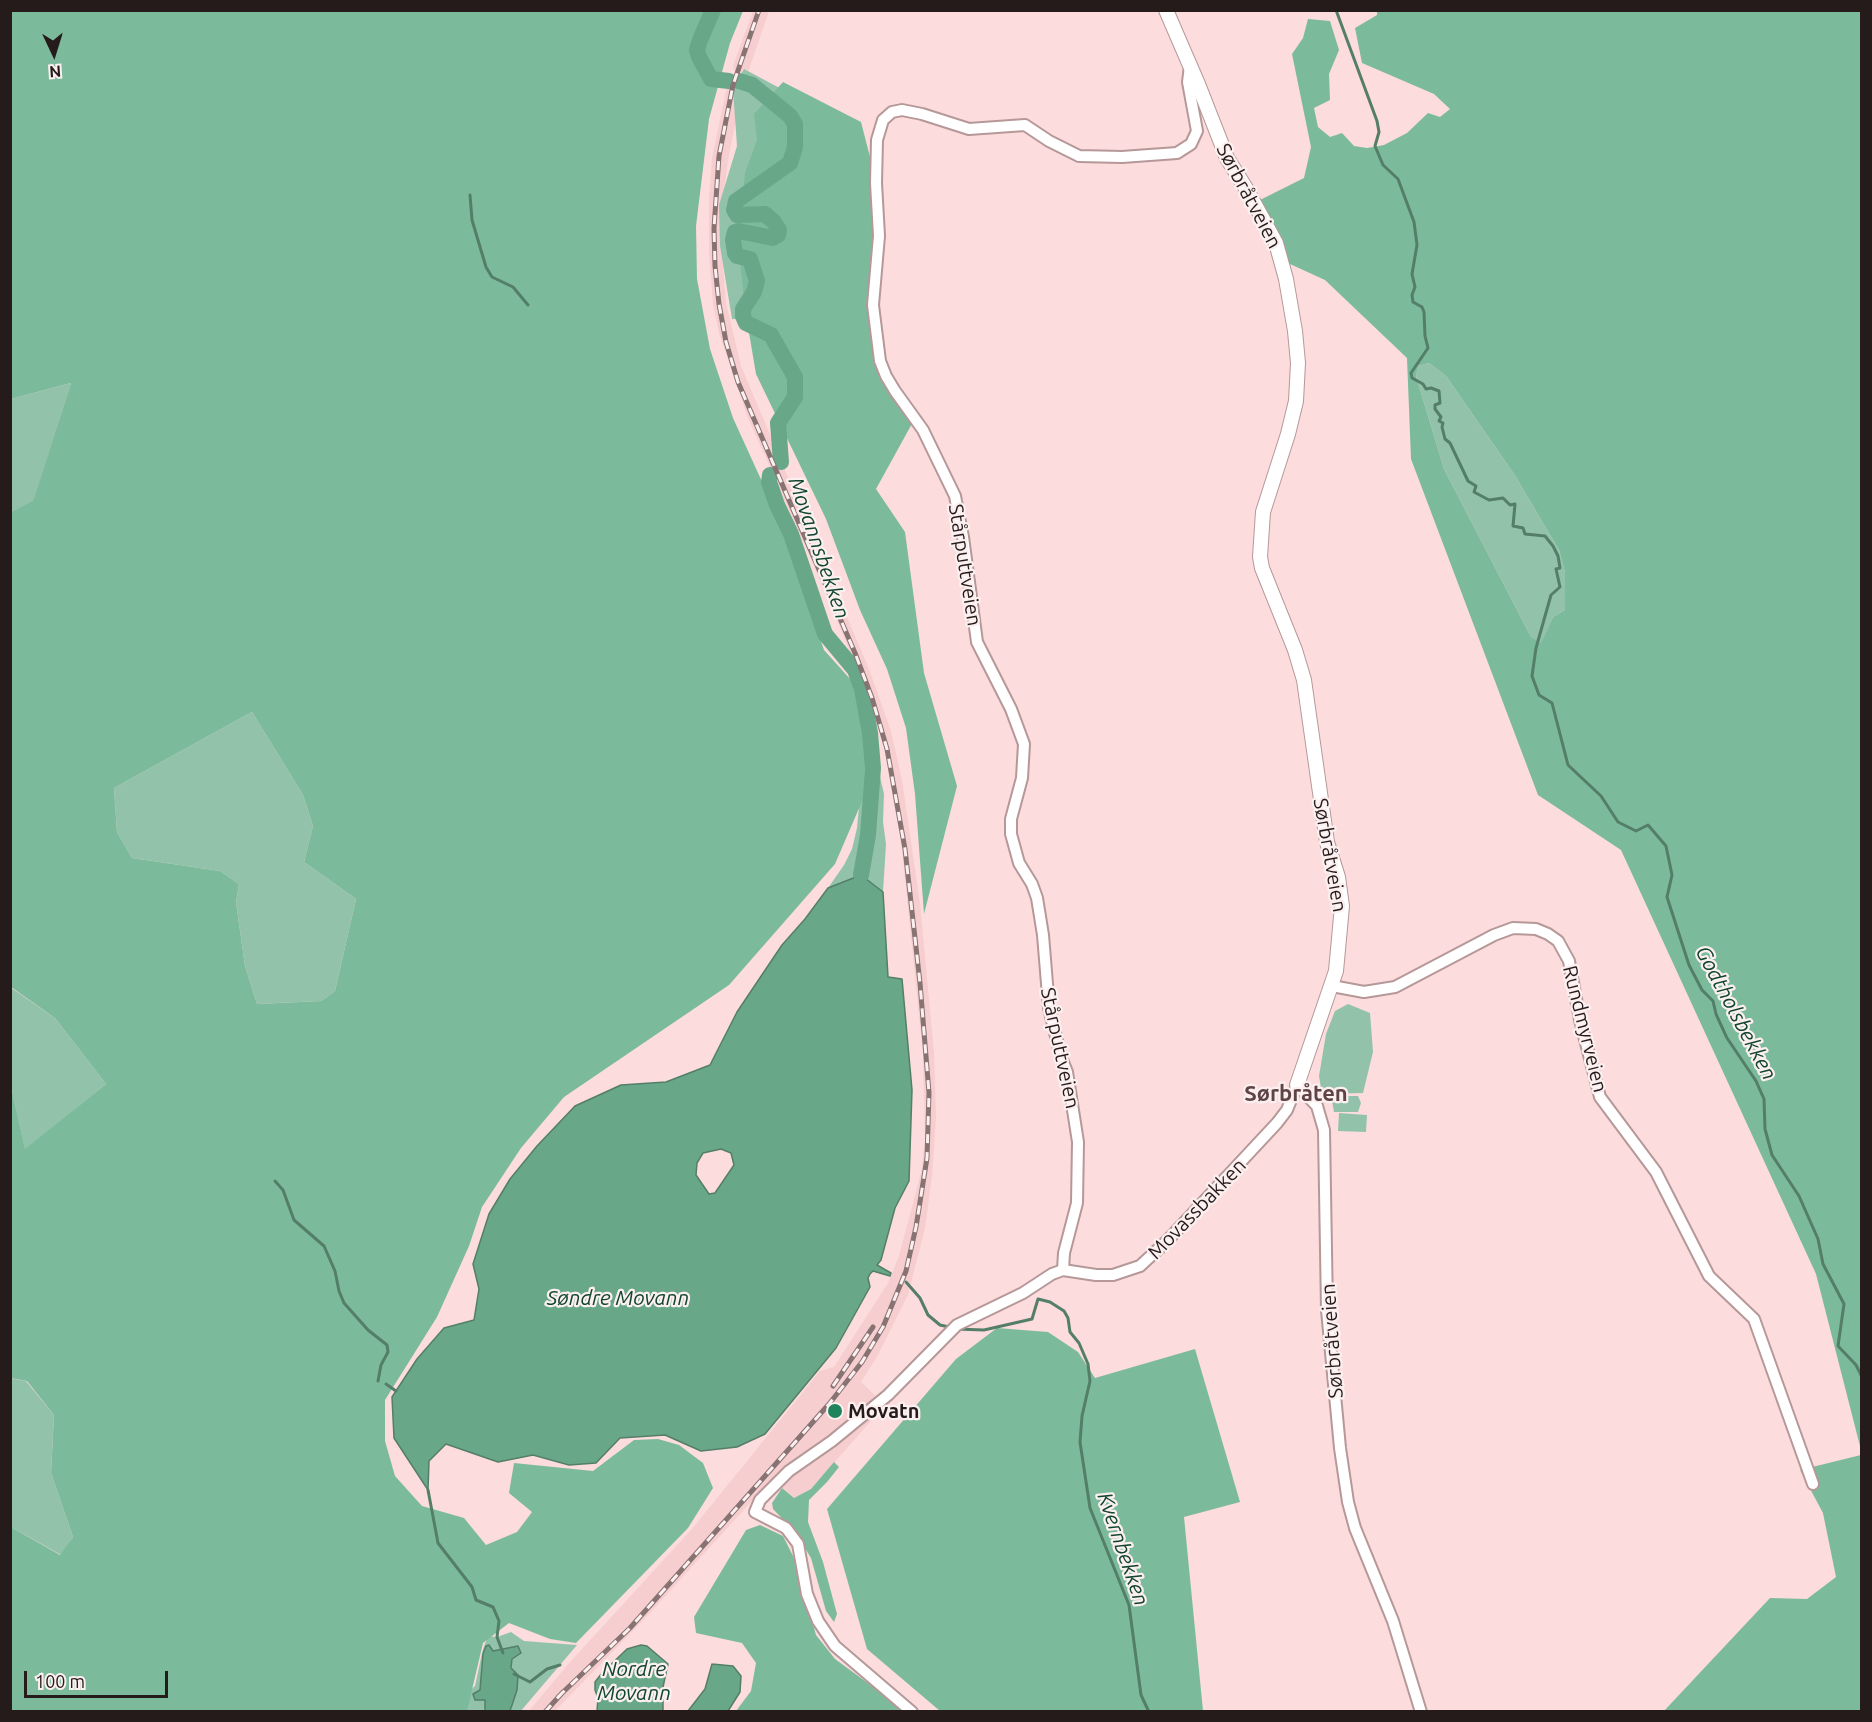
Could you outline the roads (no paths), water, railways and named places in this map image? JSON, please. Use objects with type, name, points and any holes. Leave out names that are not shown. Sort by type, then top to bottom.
[{"type":"street","name":"Sørbråtveien","points":[[1166,10],[1224,152],[1275,243],[1285,274],[1294,319],[1298,363],[1296,401],[1263,512],[1260,557],[1262,568],[1295,650],[1304,680],[1327,842],[1340,887],[1342,906],[1336,971],[1297,1085],[1317,1106],[1324,1130],[1327,1310],[1340,1448],[1348,1502],[1355,1528],[1394,1621],[1421,1712]]},
{"type":"street","name":"Stårputtveien","points":[[1063,1270],[1064,1253],[1075,1217],[1078,1195],[1078,1142],[1067,1072],[1057,1045],[1048,1001],[1043,935],[1037,898],[1020,863],[1011,834],[1011,819],[1022,778],[1024,744],[1011,709],[977,642],[963,537],[955,496],[923,430],[890,384],[880,361],[873,305],[879,236],[876,183],[877,140],[883,120],[892,112],[902,110],[969,129],[1025,125],[1049,141],[1079,156],[1114,157],[1177,153],[1191,144],[1197,131],[1188,82],[1190,66]]},
{"type":"street","name":"Rundmyrveien","points":[[1332,986],[1364,992],[1395,987],[1494,934],[1513,928],[1536,929],[1558,941],[1569,961],[1580,1020],[1600,1097],[1656,1172],[1709,1276],[1754,1319],[1813,1484]]},
{"type":"street","name":"Movassbakken","points":[[1063,1270],[1113,1275],[1134,1269],[1149,1259],[1277,1123],[1287,1110],[1297,1085]]},
{"type":"street","points":[[912,1712],[835,1646],[819,1621],[807,1594],[801,1552],[794,1536],[786,1528],[755,1512],[760,1500],[779,1479],[876,1405],[954,1328],[1063,1270]]},
{"type":"water","name":"Søndre Movann","points":[[861,875],[883,892],[888,977],[902,979],[912,1090],[909,1181],[895,1208],[881,1260],[877,1265],[891,1273],[890,1276],[873,1271],[870,1274],[868,1278],[870,1287],[836,1348],[765,1434],[737,1447],[701,1451],[665,1435],[620,1438],[596,1463],[569,1465],[533,1455],[498,1462],[446,1444],[429,1461],[428,1490],[394,1438],[392,1397],[417,1359],[444,1328],[474,1320],[479,1289],[473,1264],[489,1214],[510,1179],[575,1106],[621,1085],[666,1082],[710,1065],[737,1012],[782,945],[828,888]],"holes":[[[721,1149],[731,1153],[734,1165],[715,1193],[709,1194],[696,1175],[697,1163],[703,1153]]]},
{"type":"water","points":[[489,1645],[493,1651],[518,1646],[521,1653],[512,1659],[511,1668],[518,1675],[517,1690],[510,1711],[485,1711],[485,1700],[475,1700],[473,1694],[480,1690],[483,1654],[486,1646]]},
{"type":"water","name":"Nordre Movann","points":[[641,1645],[647,1646],[668,1664],[663,1687],[663,1711],[597,1711],[598,1698],[595,1682],[627,1649]]},
{"type":"water","name":"Nordre Movann","points":[[712,1664],[733,1666],[741,1676],[740,1692],[728,1711],[688,1711],[705,1689]]},
{"type":"waterway","name":"Movannsbekken","points":[[713,10],[697,50],[711,79],[729,81]]},
{"type":"waterway","name":"Godtholsbekken","points":[[1336,10],[1377,121],[1379,132],[1375,146],[1383,165],[1398,179],[1414,222],[1417,245],[1412,274],[1415,287],[1412,295],[1413,302],[1422,307],[1424,312],[1428,348],[1411,373],[1412,378],[1423,384],[1426,389],[1439,391],[1440,403],[1435,405],[1435,409],[1441,417],[1439,421],[1443,423],[1445,439],[1450,443],[1468,481],[1476,486],[1474,492],[1489,500],[1503,498],[1510,505],[1515,504],[1513,526],[1523,528],[1525,534],[1545,536],[1558,556],[1560,568],[1556,569],[1560,587],[1551,595],[1536,648],[1532,676],[1539,695],[1552,703],[1568,765],[1601,796],[1618,822],[1636,831],[1648,825],[1666,846],[1672,875],[1667,897],[1689,965],[1702,990],[1713,1001],[1727,1038],[1756,1081],[1764,1099],[1765,1129],[1772,1155],[1799,1196],[1818,1239],[1823,1264],[1844,1304],[1838,1346],[1856,1365],[1862,1377]]},
{"type":"waterway","name":"Movannsbekken","points":[[739,81],[752,85],[790,116],[795,124],[795,147],[790,163],[736,201],[734,210],[737,215],[765,214],[779,230],[778,235],[773,238],[735,232],[733,240],[735,253],[737,256],[750,259]]},
{"type":"waterway","points":[[470,195],[472,220],[486,267],[492,277],[513,287],[528,305]]},
{"type":"waterway","name":"Movannsbekken","points":[[750,259],[757,281],[754,292],[743,309],[743,316],[746,323],[771,335],[795,377],[795,397],[778,423],[781,462]]},
{"type":"waterway","name":"Movannsbekken","points":[[770,475],[769,482],[791,534],[825,634],[855,670],[862,689],[870,733],[873,768],[868,835],[861,875]]},
{"type":"waterway","points":[[275,1181],[283,1190],[294,1220],[324,1246],[335,1271],[344,1303],[368,1330],[387,1345],[388,1352],[381,1365],[378,1381]]},
{"type":"waterway","name":"Kvernbekken","points":[[906,1282],[920,1298],[928,1315],[940,1325],[949,1327]]},
{"type":"waterway","name":"Kvernbekken","points":[[956,1329],[984,1330],[1032,1319],[1038,1299],[1050,1302],[1064,1311],[1068,1318],[1070,1332],[1079,1343],[1088,1364],[1090,1381],[1082,1416],[1080,1442],[1090,1508],[1129,1605],[1141,1695],[1149,1712]]},
{"type":"waterway","points":[[386,1384],[396,1391]]},
{"type":"waterway","points":[[428,1490],[438,1543],[472,1587],[476,1600],[493,1607],[499,1621],[497,1637],[503,1653]]},
{"type":"waterway","points":[[514,1674],[530,1682],[547,1669],[560,1665]]},
{"type":"railway","points":[[558,1697],[630,1628],[829,1404],[862,1362],[883,1327],[906,1271],[927,1158],[929,1093],[920,983],[905,849],[887,749],[872,698],[855,653],[738,382],[726,342],[719,304],[714,228],[719,156],[733,85],[759,10]]},
{"type":"railway","points":[[833,1386],[873,1327]]},
{"type":"railway","points":[[545,1712],[563,1692]]},
{"type":"place","name":"Movatn","points":[[835,1411]]},
{"type":"district","name":"Sørbråten","points":[[1296,1094]]}]
